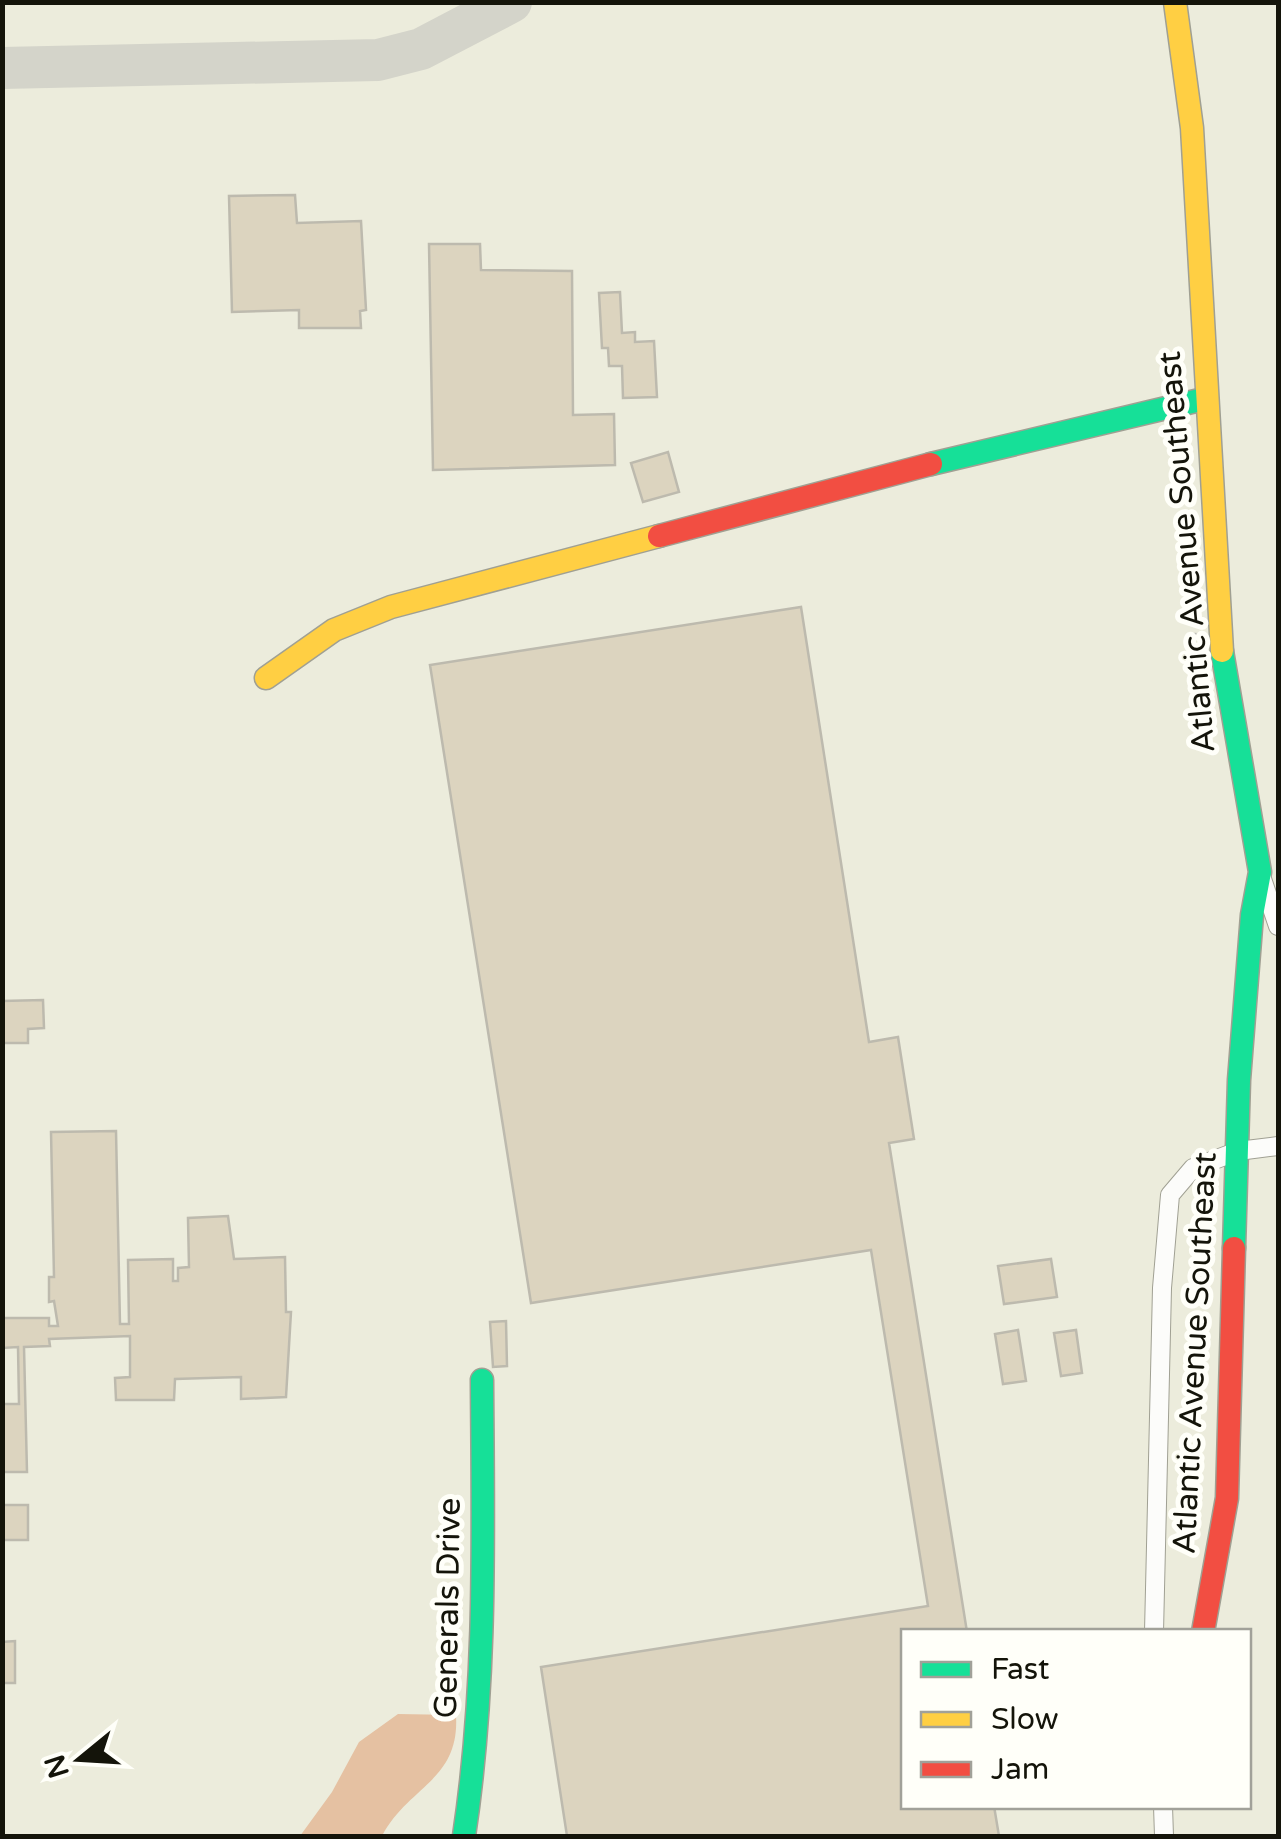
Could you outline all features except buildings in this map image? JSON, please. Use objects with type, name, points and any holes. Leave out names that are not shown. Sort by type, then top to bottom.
[{"type":"street","name":"Atlantic Avenue Southeast","points":[[1175,2],[1192,128],[1204,399],[1222,655],[1260,872],[1243,1008],[1227,1498],[1217,1573],[1204,1629]]},
{"type":"street","points":[[266,678],[334,630],[391,607],[941,461],[1204,399]]},
{"type":"street","points":[[1260,872],[1278,926]]},
{"type":"street","points":[[1154,1629],[1165,1215],[1170,1195],[1193,1168],[1238,1151],[1278,1146]]},
{"type":"street","name":"Generals Drive","points":[[464,1836],[472,1808],[484,1633],[482,1380]]},
{"type":"street","points":[[1163,1809],[1164,1836]]},
{"type":"shaded area","points":[[398,1714],[456,1715],[450,1755],[441,1769],[405,1805],[382,1836],[300,1836],[332,1792],[359,1742]]},
{"type":"taxiway","points":[[2,68],[378,60],[421,49],[511,2]]},
{"type":"railway","points":[[1188,483],[1195,658]]},
{"type":"traffic: fast","points":[[931,464],[1204,399]]},
{"type":"traffic: fast","points":[[1222,651],[1260,872],[1252,915],[1239,1080],[1234,1248]]},
{"type":"traffic: fast","points":[[464,1836],[480,1665],[482,1380]]},
{"type":"traffic: slow","points":[[1175,2],[1192,128],[1222,651]]},
{"type":"traffic: slow","points":[[266,678],[334,630],[391,607],[659,536]]},
{"type":"traffic: jam","points":[[659,536],[931,464]]},
{"type":"traffic: jam","points":[[1204,1629],[1227,1498],[1234,1248]]}]
